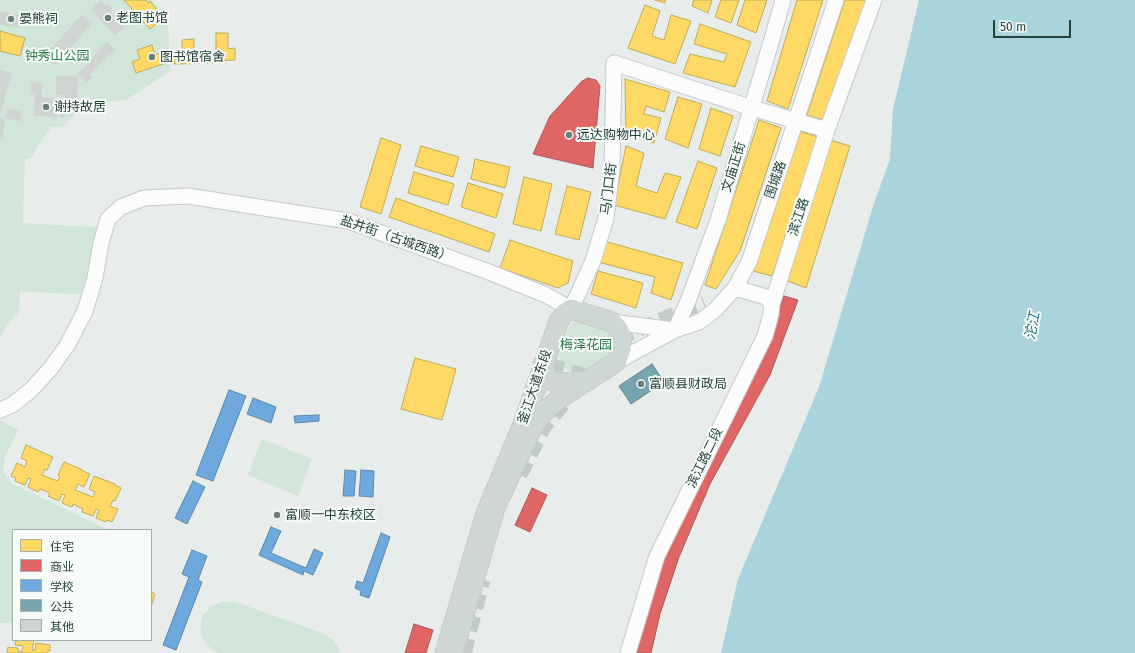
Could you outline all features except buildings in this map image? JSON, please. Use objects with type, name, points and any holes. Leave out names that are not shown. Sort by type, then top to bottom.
[{"type":"main road","points":[[571,309],[612,322],[618,329],[622,337],[621,350],[616,362]]},
{"type":"main road","name":"釜江大道东段","points":[[445,653],[486,513],[523,424],[559,321],[564,314],[571,309]]},
{"type":"main road","name":"釜江大道东段","points":[[453,653],[495,508],[533,426],[544,412],[559,399],[616,362]]},
{"type":"main road","points":[[543,364],[547,378],[554,382],[563,383],[589,380]]},
{"type":"street","name":"文庙正街","points":[[675,330],[718,220],[752,108],[782,0]]},
{"type":"street","name":"围城路","points":[[616,362],[675,330],[699,322],[715,310],[735,288],[749,262],[836,0]]},
{"type":"street","name":"滨江路","points":[[772,304],[827,130],[874,0]]},
{"type":"street","name":"马门口街","points":[[571,309],[593,260],[606,218],[612,169],[614,63],[752,108]]},
{"type":"street","points":[[752,108],[827,130]]},
{"type":"street","name":"盐井街（古城西路）","points":[[0,410],[12,405],[31,390],[51,368],[68,344],[85,311],[93,285],[101,243],[108,219],[120,207],[144,198],[188,196],[348,221],[489,272],[546,295],[571,309]]},
{"type":"street","points":[[735,288],[766,298],[772,304]]},
{"type":"street","name":"滨江路二段","points":[[628,653],[658,556],[765,336],[772,304]]},
{"type":"street","points":[[612,322],[675,330]]},
{"type":"green space","name":"钟秀山公园","points":[[0,0],[152,0],[168,18],[170,71],[126,100],[87,103],[62,127],[51,127],[30,159],[25,159],[23,223],[97,227],[88,278],[83,295],[20,291],[19,312],[8,323],[0,337]]},
{"type":"green space","name":"梅泽花园","points":[[586,320],[607,329],[612,341],[610,351],[601,362],[586,370],[568,371],[561,365],[559,356],[570,326],[575,321]]},
{"type":"green space","points":[[0,420],[18,430],[5,457],[3,472],[13,484],[107,529],[12,529],[12,623],[0,623]]},
{"type":"green space","points":[[262,439],[312,459],[298,496],[248,475]]},
{"type":"green space","points":[[224,601],[236,602],[322,633],[333,640],[340,653],[218,653],[204,641],[201,635],[201,622],[203,615],[212,606]]},
{"type":"water","name":"沱江","points":[[919,0],[1135,0],[1135,653],[721,653],[738,579],[819,387],[874,203],[890,159],[893,109]]},
{"type":"tunnel","points":[[618,338],[704,302]]},
{"type":"tunnel","points":[[549,365],[585,376],[591,372]]},
{"type":"tunnel","points":[[520,475],[544,427],[563,404]]},
{"type":"tunnel","points":[[464,653],[483,580]]},
{"type":"place","name":"老图书馆","points":[[108,18]]},
{"type":"place","name":"晏熊祠","points":[[11,19]]},
{"type":"place","name":"图书馆宿舍","points":[[152,57]]},
{"type":"place","name":"谢持故居","points":[[46,107]]},
{"type":"place","name":"远达购物中心","points":[[569,135]]},
{"type":"place","name":"富顺县财政局","points":[[641,384]]},
{"type":"place","name":"富顺一中东校区","points":[[277,515]]}]
